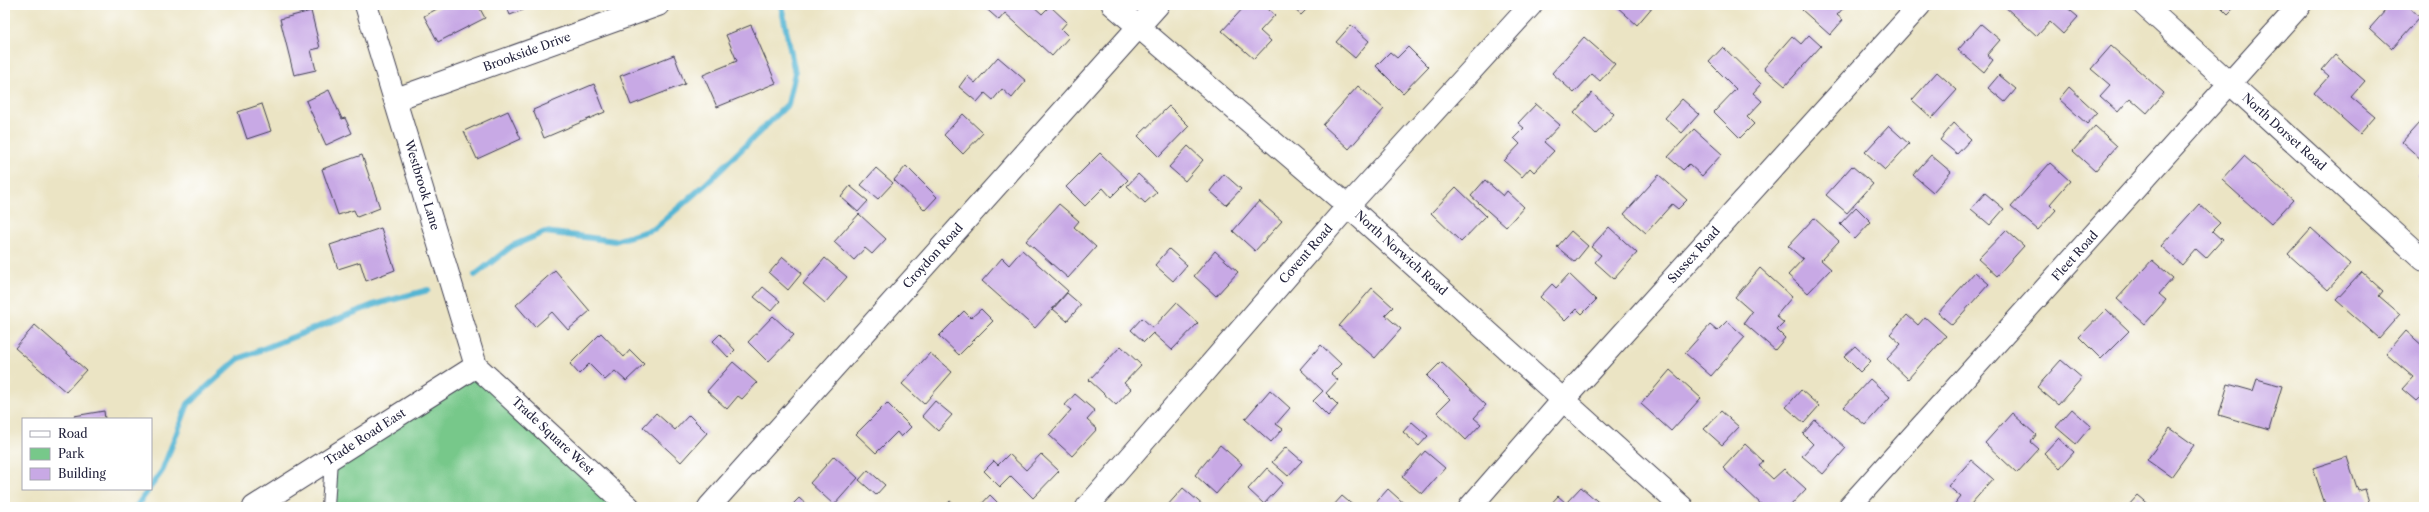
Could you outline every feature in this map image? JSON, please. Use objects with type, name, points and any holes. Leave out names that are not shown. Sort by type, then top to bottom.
[{"type":"street","name":"Westbrook Lane","points":[[366,5],[396,99],[476,366]]},
{"type":"street","name":"Brookside Drive","points":[[396,99],[658,5]]},
{"type":"street","name":"North Norwich Road","points":[[1113,5],[1348,206],[1564,399],[1682,507]]},
{"type":"street","name":"Croydon Road","points":[[709,507],[1158,5]]},
{"type":"street","name":"Covent Road","points":[[1087,507],[1348,206],[1531,5]]},
{"type":"street","name":"Sussex Road","points":[[1470,507],[1564,399],[1920,5]]},
{"type":"street","name":"North Dorset Road","points":[[2144,5],[2424,260]]},
{"type":"street","name":"Fleet Road","points":[[1849,507],[2300,5]]},
{"type":"street","name":"Trade Road East","points":[[254,507],[476,366]]},
{"type":"street","name":"Trade Square West","points":[[476,366],[629,507]]},
{"type":"lane","points":[[328,507],[331,459]]},
{"type":"green space","points":[[476,366],[629,507],[328,507],[331,459]]},
{"type":"building","points":[[444,5],[478,5],[485,18],[438,42],[424,16]]},
{"type":"building","points":[[506,5],[536,5],[510,15]]},
{"type":"building","points":[[982,5],[1032,5],[1042,14],[1050,6],[1067,22],[1061,29],[1069,37],[1052,56],[1005,13],[999,20]]},
{"type":"building","points":[[1246,5],[1263,5],[1275,15],[1260,31],[1271,41],[1254,59],[1222,31]]},
{"type":"building","points":[[1289,5],[1309,5],[1310,6],[1301,15]]},
{"type":"building","points":[[1615,5],[1654,5],[1637,25]]},
{"type":"building","points":[[1806,5],[1846,5],[1837,15],[1843,20],[1830,35],[1802,10]]},
{"type":"building","points":[[2003,5],[2064,5],[2078,17],[2063,34],[2050,22],[2037,36]]},
{"type":"building","points":[[2219,5],[2237,5],[2228,14]]},
{"type":"building","points":[[2378,5],[2407,5],[2420,17],[2392,48],[2370,28],[2385,11]]},
{"type":"building","points":[[311,11],[320,48],[311,50],[316,70],[294,75],[280,19]]},
{"type":"building","points":[[1981,24],[2000,40],[1987,55],[1993,60],[1984,72],[1958,50]]},
{"type":"building","points":[[751,25],[776,83],[717,107],[703,75],[737,61],[726,35]]},
{"type":"building","points":[[1351,25],[1369,41],[1355,58],[1336,42]]},
{"type":"building","points":[[1809,35],[1821,46],[1785,86],[1764,68],[1792,36],[1801,44]]},
{"type":"building","points":[[1584,37],[1615,64],[1600,81],[1592,74],[1574,93],[1552,73]]},
{"type":"building","points":[[2111,46],[2164,93],[2147,113],[2130,98],[2118,112],[2100,96],[2110,85],[2091,69]]},
{"type":"building","points":[[1408,47],[1428,67],[1403,93],[1376,66],[1390,52],[1397,58]]},
{"type":"building","points":[[1723,47],[1761,84],[1753,93],[1762,101],[1747,117],[1754,124],[1740,138],[1714,112],[1736,89],[1709,62]]},
{"type":"building","points":[[674,55],[685,84],[631,105],[620,76]]},
{"type":"building","points":[[2335,55],[2365,81],[2351,97],[2375,117],[2360,134],[2314,93],[2329,76],[2322,70]]},
{"type":"building","points":[[998,57],[1026,81],[1012,98],[1002,89],[993,100],[985,93],[977,102],[959,87],[967,76],[975,83]]},
{"type":"building","points":[[1937,72],[1957,90],[1932,118],[1912,100]]},
{"type":"building","points":[[1999,75],[2016,89],[2005,102],[1988,88]]},
{"type":"building","points":[[594,84],[605,112],[544,138],[533,110]]},
{"type":"building","points":[[1358,86],[1384,109],[1349,149],[1323,125]]},
{"type":"building","points":[[2069,87],[2097,113],[2087,124],[2059,99]]},
{"type":"building","points":[[329,90],[342,119],[345,118],[352,133],[326,145],[306,101]]},
{"type":"building","points":[[1592,93],[1614,114],[1596,134],[1574,113]]},
{"type":"building","points":[[1682,99],[1699,114],[1682,133],[1665,118]]},
{"type":"building","points":[[262,104],[271,131],[247,139],[238,112]]},
{"type":"building","points":[[1536,104],[1560,125],[1544,142],[1554,151],[1534,172],[1530,168],[1522,177],[1504,161],[1520,144],[1514,138],[1524,128],[1518,123]]},
{"type":"building","points":[[1169,106],[1189,126],[1159,157],[1138,136]]},
{"type":"building","points":[[508,111],[521,139],[477,159],[464,131]]},
{"type":"building","points":[[963,114],[983,133],[963,154],[944,135]]},
{"type":"building","points":[[1954,123],[1971,139],[1957,154],[1940,140]]},
{"type":"building","points":[[2419,123],[2424,127],[2424,162],[2402,142]]},
{"type":"building","points":[[1889,126],[1909,144],[1885,170],[1865,152]]},
{"type":"building","points":[[2095,126],[2117,146],[2095,171],[2073,151]]},
{"type":"building","points":[[1694,129],[1722,154],[1702,176],[1689,164],[1683,170],[1668,157]]},
{"type":"building","points":[[1188,146],[1203,160],[1185,181],[1169,167]]},
{"type":"building","points":[[1100,153],[1128,180],[1111,197],[1103,188],[1085,206],[1066,187]]},
{"type":"building","points":[[362,155],[380,208],[357,217],[354,210],[338,215],[322,169]]},
{"type":"building","points":[[1931,155],[1951,172],[1933,192],[1913,175]]},
{"type":"building","points":[[2244,156],[2293,200],[2271,224],[2222,180]]},
{"type":"building","points":[[2050,163],[2070,181],[2050,204],[2056,210],[2038,230],[2011,207]]},
{"type":"building","points":[[906,166],[937,197],[925,210],[894,180]]},
{"type":"building","points":[[1852,166],[1873,184],[1847,213],[1826,195]]},
{"type":"building","points":[[876,168],[893,183],[878,199],[861,185]]},
{"type":"building","points":[[2424,170],[2424,181],[2419,176]]},
{"type":"building","points":[[1138,174],[1157,192],[1145,203],[1127,186]]},
{"type":"building","points":[[1224,174],[1241,189],[1226,205],[1210,191]]},
{"type":"building","points":[[1659,175],[1687,200],[1678,209],[1672,204],[1646,233],[1624,214]]},
{"type":"building","points":[[1485,180],[1503,196],[1507,191],[1524,207],[1506,227],[1471,196]]},
{"type":"building","points":[[850,186],[868,201],[858,212],[841,197]]},
{"type":"building","points":[[1456,187],[1486,216],[1461,242],[1431,213]]},
{"type":"building","points":[[1985,193],[2004,209],[1990,225],[1971,209]]},
{"type":"building","points":[[1259,201],[1282,221],[1255,251],[1233,231]]},
{"type":"building","points":[[1059,204],[1079,221],[1074,227],[1096,247],[1068,278],[1026,241]]},
{"type":"building","points":[[2199,204],[2220,223],[2212,231],[2222,240],[2206,258],[2196,249],[2182,265],[2161,246]]},
{"type":"building","points":[[1856,207],[1871,222],[1855,239],[1840,224]]},
{"type":"building","points":[[859,214],[886,239],[872,254],[865,248],[854,260],[834,242]]},
{"type":"building","points":[[1814,218],[1839,241],[1821,260],[1831,269],[1808,293],[1788,275],[1803,259],[1788,246]]},
{"type":"building","points":[[1609,227],[1637,253],[1614,279],[1595,262],[1601,255],[1591,247]]},
{"type":"building","points":[[381,228],[395,270],[366,281],[360,262],[338,269],[330,245]]},
{"type":"building","points":[[2311,228],[2351,264],[2328,290],[2288,254]]},
{"type":"building","points":[[2006,230],[2024,246],[1997,276],[1978,259]]},
{"type":"building","points":[[1571,231],[1588,246],[1575,262],[1557,247]]},
{"type":"building","points":[[1169,249],[1187,265],[1173,281],[1155,265]]},
{"type":"building","points":[[1022,250],[1068,291],[1035,328],[982,281],[1002,258],[1009,265]]},
{"type":"building","points":[[1215,251],[1238,272],[1216,296],[1194,276]]},
{"type":"building","points":[[783,257],[802,273],[788,290],[769,273]]},
{"type":"building","points":[[825,258],[847,277],[825,303],[803,284]]},
{"type":"building","points":[[2152,260],[2173,278],[2159,294],[2166,300],[2145,324],[2117,299]]},
{"type":"building","points":[[1760,268],[1792,297],[1776,316],[1784,323],[1777,330],[1785,338],[1775,350],[1744,323],[1752,312],[1735,297]]},
{"type":"building","points":[[555,270],[590,311],[568,330],[552,312],[535,327],[516,305]]},
{"type":"building","points":[[1975,272],[1989,284],[1952,325],[1938,313]]},
{"type":"building","points":[[2362,272],[2383,291],[2379,296],[2400,314],[2379,338],[2336,300]]},
{"type":"building","points":[[1569,274],[1596,300],[1582,314],[1577,309],[1565,321],[1540,297],[1552,284],[1556,288]]},
{"type":"building","points":[[763,287],[780,301],[771,311],[754,297]]},
{"type":"building","points":[[1372,288],[1393,307],[1385,315],[1401,329],[1375,358],[1339,326]]},
{"type":"building","points":[[1067,293],[1081,305],[1067,321],[1053,309]]},
{"type":"building","points":[[1176,303],[1198,323],[1172,350],[1153,333],[1144,342],[1131,330],[1142,318],[1153,328]]},
{"type":"building","points":[[981,309],[993,321],[959,355],[939,336],[964,311],[971,318]]},
{"type":"building","points":[[2106,309],[2129,331],[2101,359],[2079,337]]},
{"type":"building","points":[[1907,315],[1918,325],[1925,317],[1946,336],[1908,379],[1887,359],[1901,344],[1890,334]]},
{"type":"building","points":[[773,316],[794,335],[768,362],[748,342]]},
{"type":"building","points":[[1727,321],[1745,337],[1711,376],[1685,353],[1710,325],[1717,331]]},
{"type":"building","points":[[35,325],[86,370],[66,392],[15,348]]},
{"type":"building","points":[[2406,331],[2424,347],[2424,393],[2416,401],[2402,389],[2413,377],[2386,354]]},
{"type":"building","points":[[601,333],[624,357],[630,350],[644,364],[626,381],[615,371],[605,380],[589,364],[579,374],[570,364]]},
{"type":"building","points":[[720,334],[735,350],[728,357],[713,341]]},
{"type":"building","points":[[1321,345],[1341,364],[1331,374],[1338,380],[1326,393],[1338,405],[1328,416],[1313,401],[1323,391],[1300,369]]},
{"type":"building","points":[[1121,346],[1141,365],[1124,383],[1131,389],[1116,405],[1089,380]]},
{"type":"building","points":[[1855,346],[1871,361],[1860,372],[1844,356]]},
{"type":"building","points":[[930,353],[952,372],[924,404],[902,384]]},
{"type":"building","points":[[2061,360],[2082,378],[2058,405],[2037,387]]},
{"type":"building","points":[[733,362],[757,383],[742,399],[738,396],[727,409],[707,391]]},
{"type":"building","points":[[1441,362],[1486,405],[1474,418],[1481,424],[1466,440],[1437,412],[1450,399],[1427,376]]},
{"type":"building","points":[[1670,370],[1701,398],[1671,431],[1641,404]]},
{"type":"building","points":[[1870,379],[1890,397],[1865,425],[1844,407]]},
{"type":"building","points":[[2257,379],[2282,386],[2269,430],[2219,415],[2228,384],[2253,391]]},
{"type":"building","points":[[1270,390],[1290,408],[1276,424],[1283,429],[1271,442],[1245,419]]},
{"type":"building","points":[[1801,390],[1819,406],[1804,423],[1786,407]]},
{"type":"building","points":[[1075,394],[1095,411],[1087,420],[1097,429],[1072,456],[1049,435],[1071,410],[1065,405]]},
{"type":"building","points":[[935,401],[952,415],[938,431],[922,416]]},
{"type":"building","points":[[887,403],[911,427],[901,437],[897,432],[876,453],[856,434]]},
{"type":"building","points":[[2072,409],[2091,426],[2076,444],[2056,427]]},
{"type":"building","points":[[104,411],[105,418],[74,418],[74,416]]},
{"type":"building","points":[[1721,411],[1739,427],[1722,445],[1704,429]]},
{"type":"building","points":[[656,413],[675,430],[689,415],[707,433],[681,462],[643,427]]},
{"type":"building","points":[[2012,413],[2036,435],[2031,442],[2039,449],[2017,473],[1985,443]]},
{"type":"building","points":[[1815,420],[1846,448],[1823,474],[1802,456],[1813,444],[1803,434]]},
{"type":"building","points":[[1412,422],[1428,436],[1419,446],[1403,432]]},
{"type":"building","points":[[2170,428],[2194,445],[2171,477],[2147,460]]},
{"type":"building","points":[[2058,438],[2074,452],[2060,468],[2044,453]]},
{"type":"building","points":[[1745,444],[1763,461],[1759,466],[1773,479],[1784,469],[1806,489],[1789,507],[1764,507],[1723,468]]},
{"type":"building","points":[[1220,445],[1242,464],[1216,494],[1195,475]]},
{"type":"building","points":[[1286,447],[1302,461],[1288,476],[1272,462]]},
{"type":"building","points":[[1425,451],[1445,468],[1422,494],[1402,477]]},
{"type":"building","points":[[1009,454],[1026,470],[1041,454],[1059,471],[1033,498],[1011,476],[1000,487],[984,471],[994,461],[998,465]]},
{"type":"building","points":[[834,456],[858,478],[834,505],[810,483]]},
{"type":"building","points":[[2347,457],[2358,491],[2365,489],[2369,502],[2358,507],[2326,507],[2313,468]]},
{"type":"building","points":[[1971,460],[1993,479],[1971,504],[1974,507],[1953,507],[1961,497],[1948,486]]},
{"type":"building","points":[[1267,468],[1283,483],[1264,504],[1248,489]]},
{"type":"building","points":[[868,470],[885,485],[876,495],[859,480]]},
{"type":"building","points":[[1581,487],[1604,507],[1548,507],[1558,496],[1566,503]]},
{"type":"building","points":[[1183,488],[1205,507],[1166,507]]},
{"type":"building","points":[[1388,489],[1408,507],[1372,507]]},
{"type":"building","points":[[990,495],[1002,507],[979,507]]},
{"type":"building","points":[[2138,495],[2152,507],[2127,507]]},
{"type":"building","points":[[1342,496],[1355,507],[1332,507]]},
{"type":"building","points":[[799,498],[809,507],[790,507]]},
{"type":"building","points":[[950,501],[957,507],[944,507]]},
{"type":"waterway","points":[[475,275],[512,246],[545,232],[615,241],[654,229],[707,183],[788,104],[795,73],[781,5]]},
{"type":"waterway","points":[[152,485],[162,471],[188,404],[238,359],[373,305],[428,290]]},
{"type":"waterway","points":[[136,507],[148,490]]}]
